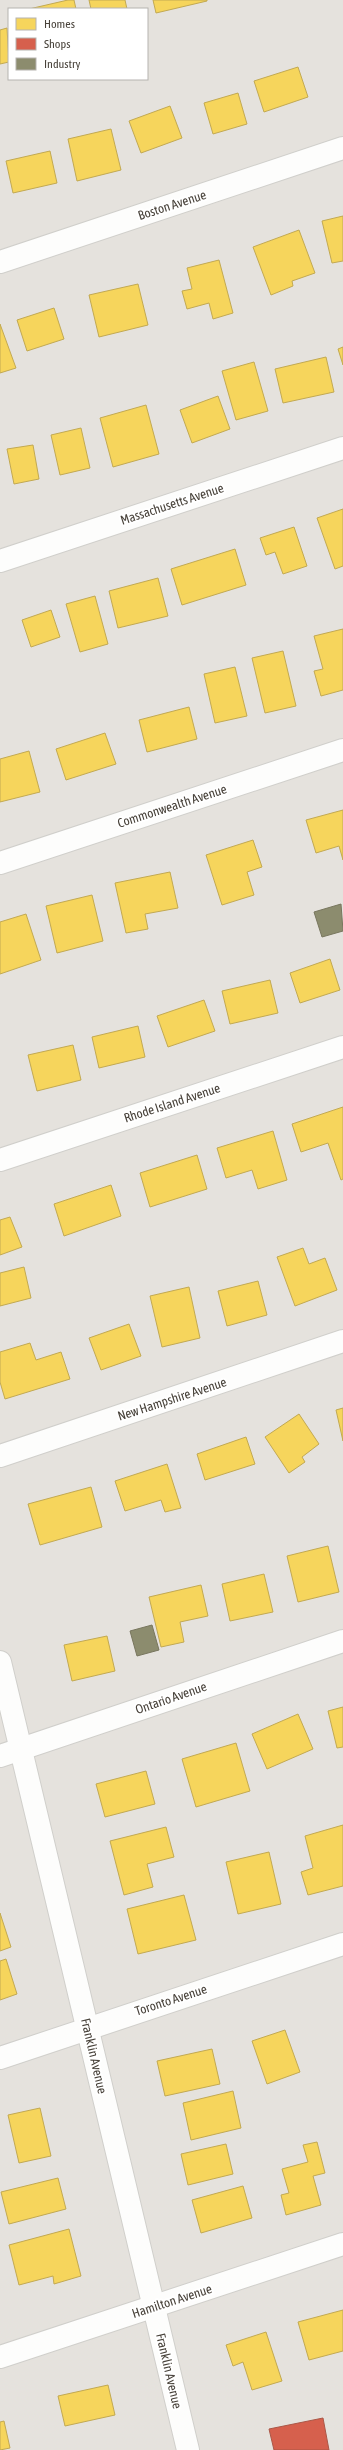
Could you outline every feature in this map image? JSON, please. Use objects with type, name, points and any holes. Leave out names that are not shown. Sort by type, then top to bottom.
[{"type":"street","name":"Boston Avenue","points":[[0,262],[343,148]]},
{"type":"street","name":"Massachusetts Avenue","points":[[0,561],[343,448]]},
{"type":"street","name":"Commonwealth Avenue","points":[[0,863],[343,750]]},
{"type":"street","name":"Rhode Island Avenue","points":[[0,1160],[343,1047]]},
{"type":"street","name":"New Hampshire Avenue","points":[[0,1456],[343,1341]]},
{"type":"street","name":"Ontario Avenue","points":[[0,1756],[343,1641]]},
{"type":"street","name":"Franklin Avenue","points":[[0,1662],[188,2450]]},
{"type":"street","name":"Toronto Avenue","points":[[0,2058],[343,1944]]},
{"type":"street","name":"Hamilton Avenue","points":[[0,2358],[343,2244]]},
{"type":"shaded area","points":[[0,0],[343,0],[343,2450],[0,2450]]},
{"type":"building: Homes","points":[[74,0],[76,8],[33,8]]},
{"type":"building: Homes","points":[[89,0],[125,0],[127,8],[91,8]]},
{"type":"building: Homes","points":[[153,0],[207,0],[207,1],[156,13]]},
{"type":"building: Homes","points":[[7,28],[8,62],[0,64],[0,30]]},
{"type":"building: Homes","points":[[298,67],[308,97],[264,112],[254,81]]},
{"type":"building: Homes","points":[[238,93],[247,124],[213,134],[204,103]]},
{"type":"building: Homes","points":[[170,106],[182,138],[141,153],[129,121]]},
{"type":"building: Homes","points":[[111,129],[121,170],[77,181],[68,139]]},
{"type":"building: Homes","points":[[50,151],[57,183],[13,193],[6,161]]},
{"type":"building: Homes","points":[[343,216],[343,261],[332,263],[322,221]]},
{"type":"building: Homes","points":[[299,230],[315,273],[292,281],[293,286],[271,295],[253,247]]},
{"type":"building: Homes","points":[[219,260],[233,313],[213,319],[209,303],[187,309],[182,291],[192,289],[187,268]]},
{"type":"building: Homes","points":[[138,284],[148,325],[99,337],[89,295]]},
{"type":"building: Homes","points":[[54,308],[64,339],[27,351],[17,320]]},
{"type":"building: Homes","points":[[0,324],[16,368],[0,373]]},
{"type":"building: Homes","points":[[343,347],[343,365],[338,349]]},
{"type":"building: Homes","points":[[326,357],[334,392],[283,403],[275,369]]},
{"type":"building: Homes","points":[[254,362],[268,411],[236,420],[222,371]]},
{"type":"building: Homes","points":[[218,396],[230,429],[192,443],[180,410]]},
{"type":"building: Homes","points":[[146,405],[159,454],[113,467],[100,418]]},
{"type":"building: Homes","points":[[81,428],[90,468],[60,475],[51,435]]},
{"type":"building: Homes","points":[[33,445],[39,479],[14,484],[7,449]]},
{"type":"building: Homes","points":[[343,509],[343,566],[335,569],[317,518]]},
{"type":"building: Homes","points":[[294,527],[307,566],[283,574],[275,552],[266,555],[260,538]]},
{"type":"building: Homes","points":[[235,549],[246,585],[182,605],[171,569]]},
{"type":"building: Homes","points":[[158,578],[168,616],[118,628],[109,591]]},
{"type":"building: Homes","points":[[95,596],[108,644],[80,652],[66,604]]},
{"type":"building: Homes","points":[[51,610],[60,637],[31,647],[22,620]]},
{"type":"building: Homes","points":[[343,629],[343,690],[321,696],[314,671],[323,669],[314,636]]},
{"type":"building: Homes","points":[[283,651],[296,706],[265,713],[252,658]]},
{"type":"building: Homes","points":[[235,667],[247,716],[215,723],[204,674]]},
{"type":"building: Homes","points":[[189,707],[197,739],[147,752],[139,720]]},
{"type":"building: Homes","points":[[105,733],[116,764],[66,780],[56,749]]},
{"type":"building: Homes","points":[[29,751],[40,792],[0,802],[0,759]]},
{"type":"building: Homes","points":[[343,810],[343,860],[339,846],[316,853],[306,820]]},
{"type":"building: Homes","points":[[253,840],[262,867],[247,872],[254,895],[222,905],[206,855]]},
{"type":"building: Homes","points":[[170,872],[178,908],[145,914],[148,929],[126,933],[115,883]]},
{"type":"building: Homes","points":[[92,895],[103,941],[57,953],[46,906]]},
{"type":"building: Homes","points":[[26,914],[41,960],[0,974],[0,922]]},
{"type":"building: Homes","points":[[330,959],[340,990],[300,1003],[290,973]]},
{"type":"building: Homes","points":[[270,980],[278,1013],[230,1024],[222,991]]},
{"type":"building: Homes","points":[[204,1000],[215,1031],[168,1047],[157,1016]]},
{"type":"building: Homes","points":[[138,1026],[145,1057],[99,1068],[92,1037]]},
{"type":"building: Homes","points":[[73,1045],[81,1080],[37,1091],[28,1055]]},
{"type":"building: Homes","points":[[343,1107],[343,1179],[341,1180],[328,1143],[301,1152],[292,1124]]},
{"type":"building: Homes","points":[[273,1131],[287,1180],[258,1189],[252,1170],[226,1178],[217,1148]]},
{"type":"building: Homes","points":[[197,1155],[207,1189],[150,1207],[140,1173]]},
{"type":"building: Homes","points":[[111,1185],[121,1216],[64,1236],[54,1204]]},
{"type":"building: Homes","points":[[10,1217],[22,1247],[0,1255],[0,1220]]},
{"type":"building: Homes","points":[[303,1248],[309,1264],[325,1258],[337,1290],[295,1306],[277,1257]]},
{"type":"building: Homes","points":[[24,1267],[31,1298],[0,1306],[0,1273]]},
{"type":"building: Homes","points":[[258,1281],[267,1315],[227,1326],[218,1291]]},
{"type":"building: Homes","points":[[189,1287],[200,1338],[162,1347],[150,1296]]},
{"type":"building: Homes","points":[[129,1324],[141,1356],[101,1370],[89,1338]]},
{"type":"building: Homes","points":[[30,1343],[36,1360],[61,1352],[70,1379],[5,1399],[0,1382],[0,1352]]},
{"type":"building: Homes","points":[[343,1408],[343,1441],[336,1410]]},
{"type":"building: Homes","points":[[299,1414],[319,1444],[302,1457],[305,1462],[289,1473],[265,1437]]},
{"type":"building: Homes","points":[[246,1437],[255,1464],[205,1480],[197,1454]]},
{"type":"building: Homes","points":[[167,1464],[181,1508],[165,1512],[161,1500],[125,1511],[115,1481]]},
{"type":"building: Homes","points":[[91,1487],[102,1527],[40,1545],[28,1504]]},
{"type":"building: Homes","points":[[328,1546],[339,1592],[298,1602],[287,1556]]},
{"type":"building: Homes","points":[[264,1574],[273,1612],[230,1621],[222,1584]]},
{"type":"building: Homes","points":[[201,1585],[208,1616],[180,1622],[184,1642],[161,1647],[149,1597]]},
{"type":"building: Homes","points":[[107,1636],[115,1671],[72,1681],[64,1645]]},
{"type":"building: Homes","points":[[343,1707],[343,1747],[337,1748],[328,1711]]},
{"type":"building: Homes","points":[[298,1714],[313,1749],[267,1769],[252,1734]]},
{"type":"building: Homes","points":[[236,1743],[250,1791],[196,1807],[182,1759]]},
{"type":"building: Homes","points":[[146,1771],[155,1804],[105,1817],[96,1784]]},
{"type":"building: Homes","points":[[343,1825],[343,1886],[308,1895],[301,1872],[313,1868],[305,1836]]},
{"type":"building: Homes","points":[[166,1827],[174,1857],[147,1864],[153,1887],[124,1895],[110,1841]]},
{"type":"building: Homes","points":[[269,1852],[281,1904],[238,1914],[226,1862]]},
{"type":"building: Homes","points":[[184,1895],[196,1940],[138,1954],[127,1909]]},
{"type":"building: Homes","points":[[0,1913],[11,1947],[0,1951]]},
{"type":"building: Homes","points":[[6,1959],[17,1994],[0,2000],[0,1961]]},
{"type":"building: Homes","points":[[285,2030],[300,2072],[267,2084],[252,2041]]},
{"type":"building: Homes","points":[[212,2049],[220,2084],[165,2096],[157,2061]]},
{"type":"building: Homes","points":[[233,2091],[241,2128],[191,2140],[183,2103]]},
{"type":"building: Homes","points":[[40,2108],[51,2156],[19,2163],[8,2115]]},
{"type":"building: Homes","points":[[317,2142],[325,2173],[313,2176],[321,2205],[286,2215],[281,2195],[289,2193],[282,2169],[308,2162],[303,2145]]},
{"type":"building: Homes","points":[[226,2144],[233,2174],[188,2185],[181,2154]]},
{"type":"building: Homes","points":[[58,2178],[66,2209],[9,2224],[1,2192]]},
{"type":"building: Homes","points":[[243,2186],[252,2218],[201,2233],[192,2200]]},
{"type":"building: Homes","points":[[69,2229],[81,2276],[54,2284],[53,2276],[19,2285],[9,2245]]},
{"type":"building: Homes","points":[[343,2310],[343,2351],[309,2360],[298,2322]]},
{"type":"building: Homes","points":[[266,2332],[282,2381],[252,2390],[243,2362],[233,2366],[226,2345]]},
{"type":"building: Homes","points":[[108,2385],[115,2415],[65,2426],[58,2396]]},
{"type":"building: Homes","points":[[4,2421],[10,2448],[0,2450],[0,2422]]},
{"type":"building: Shops","points":[[323,2418],[329,2450],[274,2450],[269,2429]]},
{"type":"building: Industry","points":[[341,904],[343,931],[322,937],[314,912]]},
{"type":"building: Industry","points":[[152,1625],[159,1650],[137,1656],[130,1631]]}]
